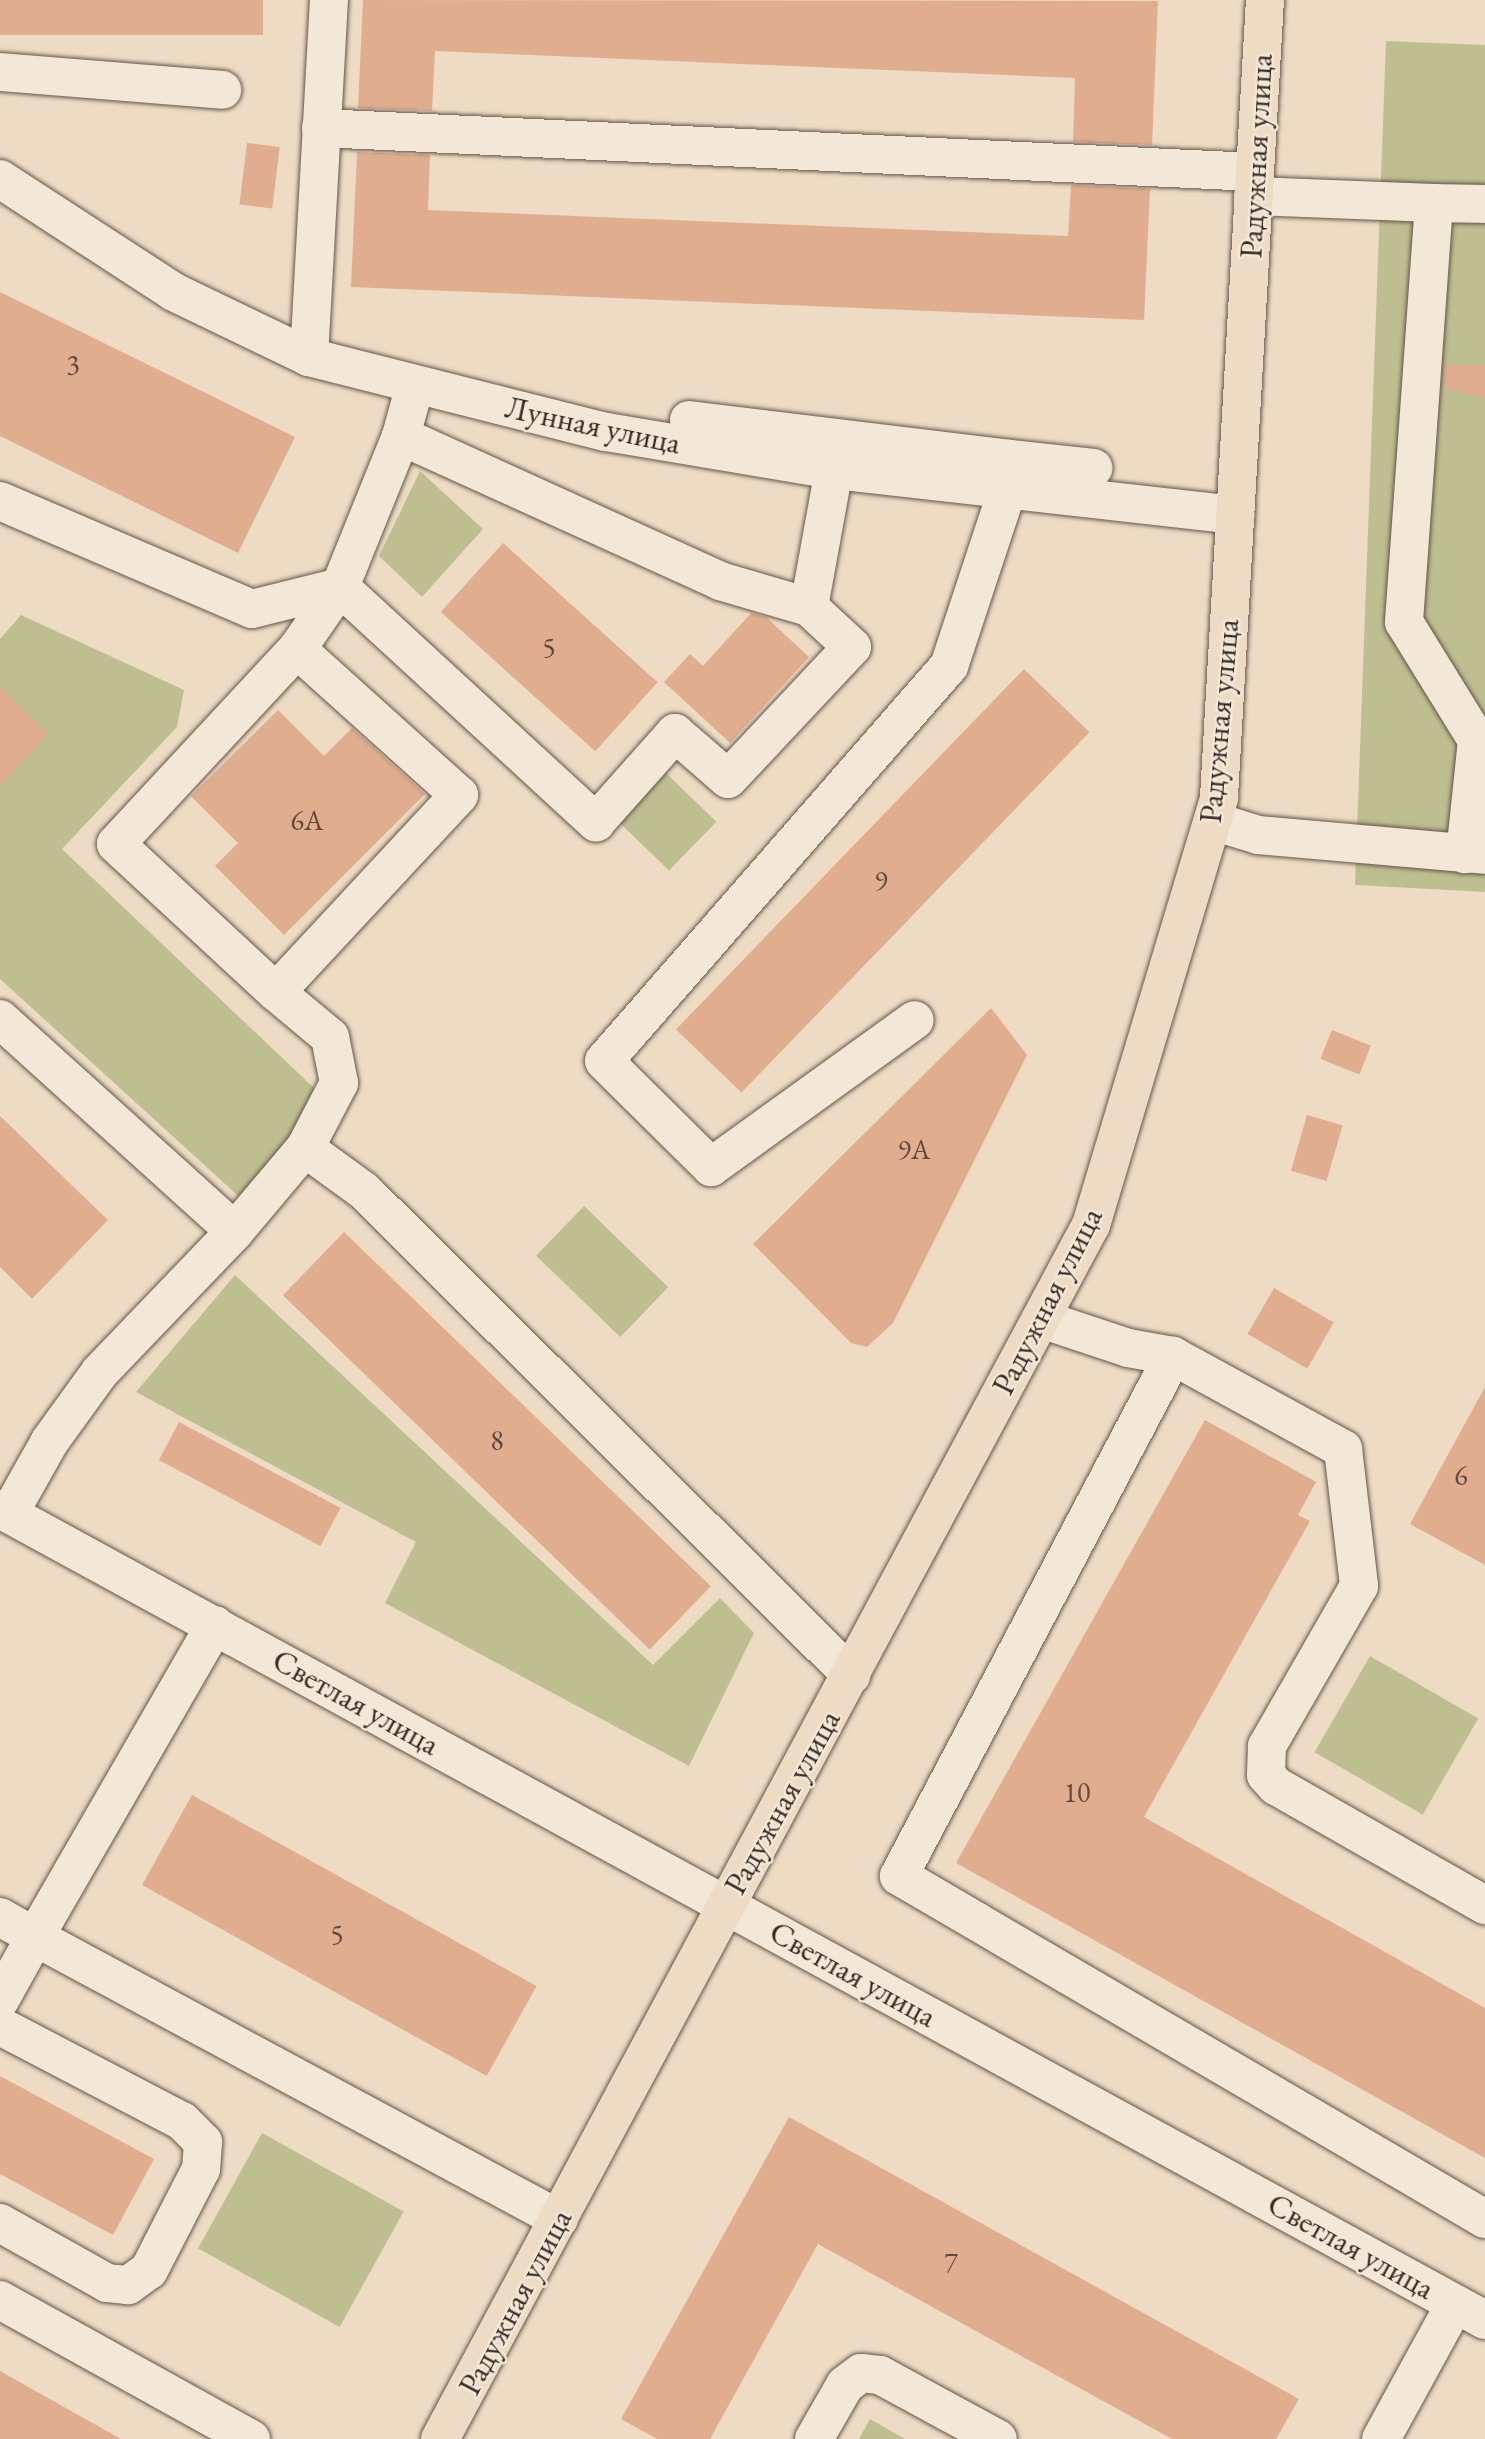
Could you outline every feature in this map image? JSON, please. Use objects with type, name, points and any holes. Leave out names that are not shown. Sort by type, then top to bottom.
[{"type":"main road","name":"Радужная улица","points":[[440,2439],[1091,1225],[1219,797],[1265,0]]},
{"type":"street","points":[[309,357],[329,0]]},
{"type":"street","points":[[0,72],[222,90]]},
{"type":"street","points":[[321,128],[1254,184],[1434,203],[1485,204]]},
{"type":"street","name":"Лунная улица","points":[[0,179],[174,292],[309,357],[607,432],[834,470],[1009,475],[1235,515]]},
{"type":"street","points":[[1213,821],[1258,835],[1475,855],[1481,740],[1404,622],[1434,203]]},
{"type":"street","points":[[5,1511],[50,1441],[100,1372],[234,1231],[305,1148],[340,1083],[330,1037],[276,992],[116,844],[297,649],[340,587],[401,436],[415,385]]},
{"type":"street","points":[[690,420],[1009,475],[1094,468]]},
{"type":"street","points":[[340,587],[596,822],[675,733],[728,779],[852,647],[809,607],[720,581],[401,436]]},
{"type":"street","points":[[809,607],[834,470]]},
{"type":"street","points":[[915,1020],[711,1167],[604,1061],[949,666],[1009,475]]},
{"type":"street","points":[[0,500],[252,609],[340,587]]},
{"type":"street","points":[[276,992],[459,795],[297,649]]},
{"type":"street","points":[[0,1019],[234,1231]]},
{"type":"street","points":[[305,1148],[364,1191],[851,1675]]},
{"type":"street","points":[[1041,1318],[1128,1348],[1173,1356],[1343,1449],[1359,1586],[1267,1746],[1266,1775],[1276,1786],[1485,1905]]},
{"type":"street","points":[[1173,1356],[899,1876],[1485,2218]]},
{"type":"street","name":"Светлая улица","points":[[5,1511],[1470,2312]]},
{"type":"street","points":[[0,2000],[215,1625]]},
{"type":"street","points":[[0,1917],[559,2219]]},
{"type":"street","points":[[0,2026],[182,2121],[203,2142],[201,2169],[155,2259],[128,2285],[107,2283],[0,2223]]},
{"type":"street","points":[[0,2300],[251,2439]]},
{"type":"street","points":[[1381,2439],[1470,2312]]},
{"type":"street","points":[[814,2439],[845,2385],[861,2373],[880,2375],[998,2439]]},
{"type":"green space","points":[[1386,41],[1485,45],[1485,892],[1355,885]]},
{"type":"green space","points":[[420,471],[483,529],[422,597],[379,556]]},
{"type":"green space","points":[[21,615],[184,690],[177,727],[62,849],[314,1088],[276,1169],[245,1202],[0,979],[0,639]]},
{"type":"green space","points":[[666,773],[716,822],[669,871],[619,822]]},
{"type":"green space","points":[[584,1206],[668,1287],[620,1337],[536,1256]]},
{"type":"green space","points":[[235,1275],[653,1665],[720,1598],[754,1633],[689,1766],[385,1603],[416,1542],[136,1392]]},
{"type":"green space","points":[[1370,1656],[1478,1718],[1423,1815],[1314,1752]]},
{"type":"green space","points":[[262,2133],[404,2212],[340,2327],[198,2248]]},
{"type":"green space","points":[[870,2419],[905,2439],[859,2439]]},
{"type":"building","points":[[0,0],[263,0],[263,35],[0,35]]},
{"type":"building","points":[[363,0],[1158,1],[1152,145],[1073,142],[1075,78],[435,51],[432,111],[358,108]]},
{"type":"building","points":[[247,143],[280,147],[272,209],[239,205]]},
{"type":"building","points":[[357,152],[430,155],[428,210],[1068,236],[1071,185],[1150,189],[1144,320],[351,287]]},
{"type":"building","points":[[0,292],[295,437],[238,553],[0,436]]},
{"type":"building","points":[[1444,364],[1485,365],[1485,398],[1443,388]]},
{"type":"building","points":[[503,543],[658,682],[595,751],[441,612]]},
{"type":"building","points":[[751,613],[766,617],[809,657],[730,743],[664,682],[690,654],[703,666]]},
{"type":"building","points":[[1024,669],[1089,732],[741,1093],[676,1029]]},
{"type":"building","points":[[0,687],[49,734],[0,786]]},
{"type":"building","points":[[278,710],[324,756],[352,728],[425,794],[284,935],[215,866],[238,843],[191,796]]},
{"type":"building","points":[[991,1008],[1027,1055],[893,1323],[867,1347],[851,1343],[753,1244]]},
{"type":"building","points":[[1332,1030],[1371,1046],[1359,1074],[1320,1059]]},
{"type":"building","points":[[1307,1115],[1343,1125],[1327,1181],[1291,1171]]},
{"type":"building","points":[[0,1116],[108,1220],[32,1299],[0,1267]]},
{"type":"building","points":[[344,1232],[711,1586],[650,1650],[283,1295]]},
{"type":"building","points":[[1274,1288],[1334,1322],[1307,1368],[1248,1334]]},
{"type":"building","points":[[1485,1387],[1485,1565],[1410,1524]]},
{"type":"building","points":[[1205,1420],[1316,1482],[1298,1515],[1310,1521],[1144,1817],[1485,2008],[1485,2158],[956,1863]]},
{"type":"building","points":[[179,1422],[341,1508],[320,1546],[159,1460]]},
{"type":"building","points":[[192,1795],[537,1986],[487,2076],[142,1885]]},
{"type":"building","points":[[0,2076],[154,2159],[113,2235],[0,2174]]},
{"type":"building","points":[[789,2117],[1299,2399],[1276,2439],[1172,2439],[818,2244],[710,2439],[657,2439],[621,2419]]},
{"type":"building","points":[[0,2371],[121,2439],[0,2439]]}]
